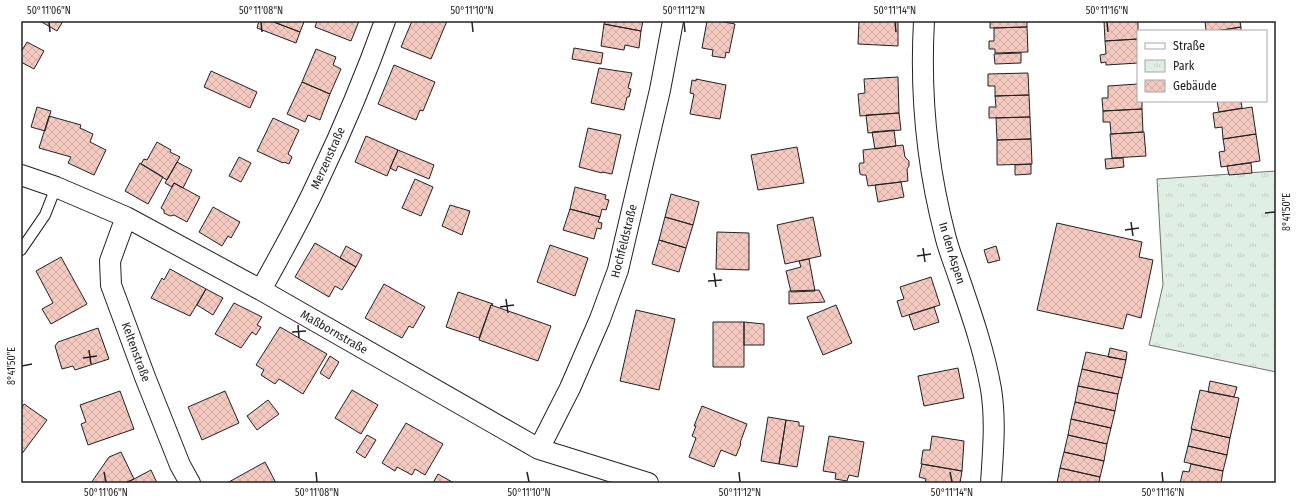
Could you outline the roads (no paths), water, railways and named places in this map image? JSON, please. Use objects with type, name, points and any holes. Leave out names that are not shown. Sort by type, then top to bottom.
[{"type":"street","name":"Merzenstraße","points":[[261,290],[320,179],[385,21]]},
{"type":"street","name":"Hochfeldstraße","points":[[539,449],[570,388],[600,319],[618,270],[660,90],[673,21]]},
{"type":"street","name":"In den Aspen","points":[[924,21],[923,72],[926,122],[934,182],[945,236],[970,310],[985,362],[991,390],[993,452],[991,483]]},
{"type":"street","name":"Maßbornstraße","points":[[21,175],[56,187],[126,217],[261,290],[539,449],[648,483]]},
{"type":"street","name":"Keltenstraße","points":[[126,217],[110,261],[111,285],[145,378],[180,465],[190,483]]},
{"type":"lane","points":[[21,250],[46,215],[56,187]]}]
